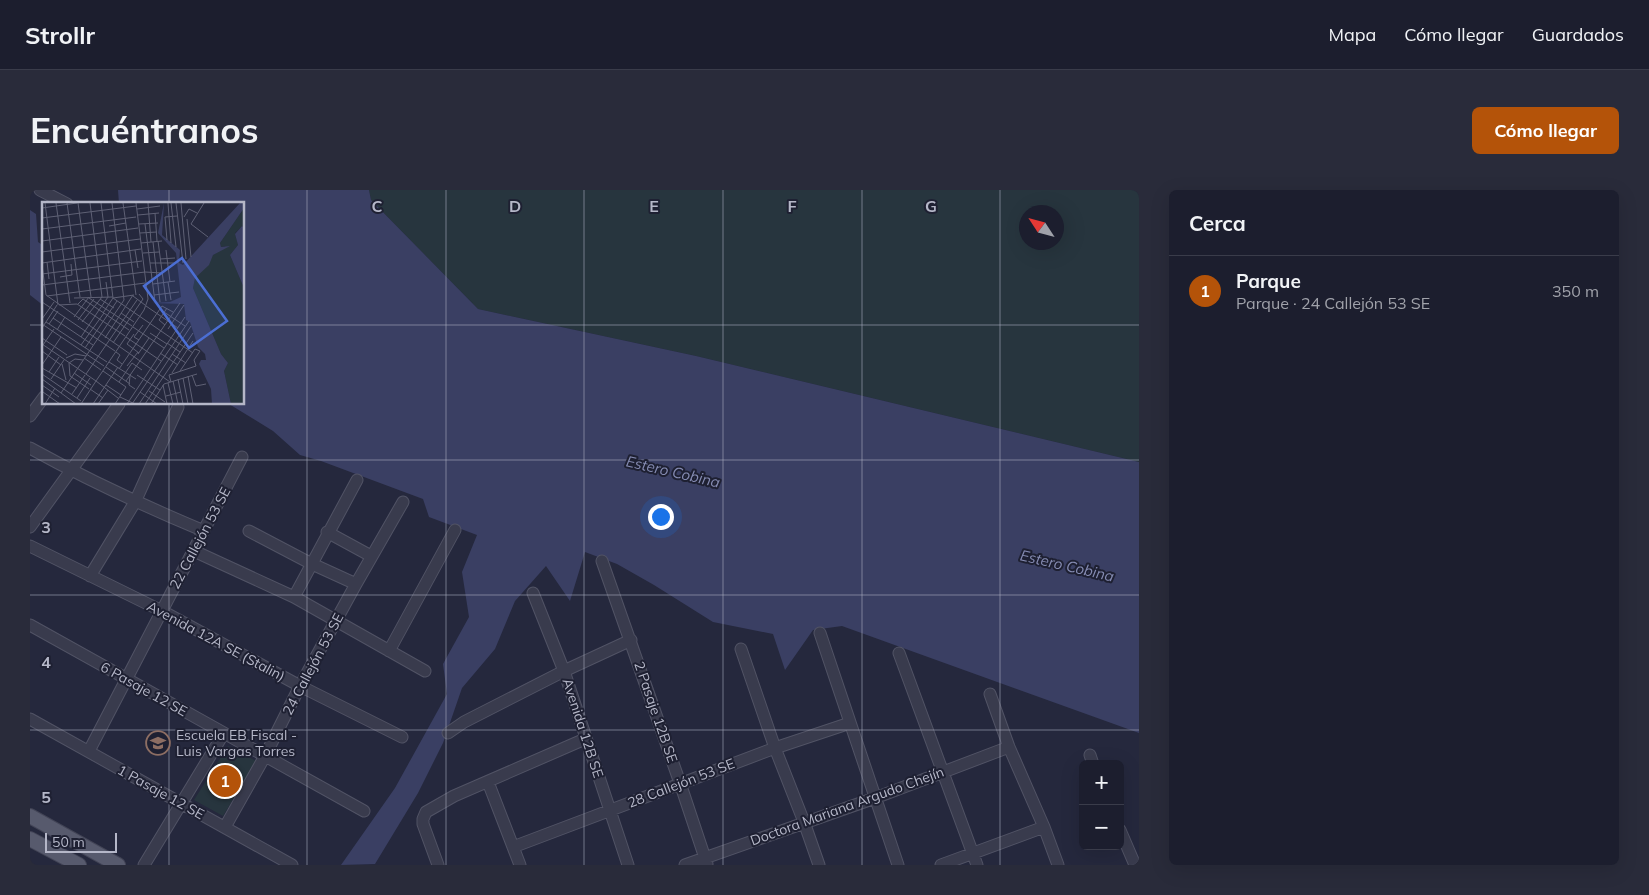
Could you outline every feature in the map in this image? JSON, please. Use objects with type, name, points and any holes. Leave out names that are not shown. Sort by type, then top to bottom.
[{"type":"main road","points":[[30,816],[118,865]]},
{"type":"main road","points":[[30,839],[78,865]]},
{"type":"street","points":[[40,190],[63,202]]},
{"type":"street","points":[[30,416],[42,400]]},
{"type":"street","points":[[30,527],[118,405]]},
{"type":"street","points":[[90,576],[135,502],[178,407]]},
{"type":"street","points":[[30,448],[71,471],[135,502],[204,531]]},
{"type":"street","name":"22 Callejón 53 SE","points":[[89,752],[242,457]]},
{"type":"street","points":[[294,597],[310,563],[357,480]]},
{"type":"street","name":"24 Callejón 53 SE","points":[[224,827],[265,756],[300,686],[371,556],[403,502]]},
{"type":"street","points":[[389,651],[455,530]]},
{"type":"street","points":[[249,531],[310,563],[356,584]]},
{"type":"street","points":[[327,532],[371,556]]},
{"type":"street","name":"Avenida 12A SE (Stalin)","points":[[30,546],[162,611],[300,686],[402,737]]},
{"type":"street","points":[[194,551],[294,597],[425,671]]},
{"type":"street","name":"2 Pasaje 12B SE","points":[[602,561],[631,640],[706,862]]},
{"type":"street","name":"Avenida 12B SE","points":[[533,593],[564,671],[628,865]]},
{"type":"street","name":"6 Pasaje 12 SE","points":[[30,625],[364,811]]},
{"type":"street","points":[[820,633],[898,865]]},
{"type":"street","points":[[448,733],[464,722],[564,671],[631,640]]},
{"type":"street","points":[[740,649],[819,865]]},
{"type":"street","points":[[898,653],[977,865]]},
{"type":"street","points":[[990,694],[1009,747],[1044,827],[1058,865]]},
{"type":"street","name":"1 Pasaje 12 SE","points":[[30,718],[292,865]]},
{"type":"street","name":"28 Callejón 53 SE","points":[[513,847],[775,748],[850,723]]},
{"type":"street","points":[[144,865],[224,733]]},
{"type":"street","points":[[438,865],[425,830],[423,819],[426,812],[454,796],[585,739]]},
{"type":"street","name":"Doctora Mariana Argudo Chejín","points":[[685,865],[706,862],[804,822],[875,798],[1009,747]]},
{"type":"street","points":[[488,782],[520,865]]},
{"type":"street","points":[[941,865],[1044,827]]},
{"type":"street","points":[[1124,839],[1135,865]]},
{"type":"shaded area","points":[[369,190],[1139,190],[1139,462],[696,356],[478,309],[371,200]]},
{"type":"shaded area","points":[[228,746],[256,761],[223,816],[194,800]]},
{"type":"water","name":"Estero Cobina","points":[[118,190],[369,190],[371,200],[478,309],[696,356],[1139,462],[1139,733],[842,626],[813,630],[785,670],[773,634],[713,622],[617,564],[585,552],[570,601],[546,566],[515,601],[495,649],[462,688],[443,743],[418,793],[375,864],[341,865],[395,788],[447,694],[443,664],[469,617],[462,572],[477,535],[429,517],[423,499],[300,455],[273,431],[231,405],[245,405],[245,202],[119,202]]},
{"type":"water","points":[[30,210],[36,214],[38,242],[42,245],[42,304],[30,295]]},
{"type":"place","name":"Escuela EB Fiscal - Luis Vargas Torres","points":[[158,743]]},
{"type":"place","name":"Parque","points":[[225,781]]}]
